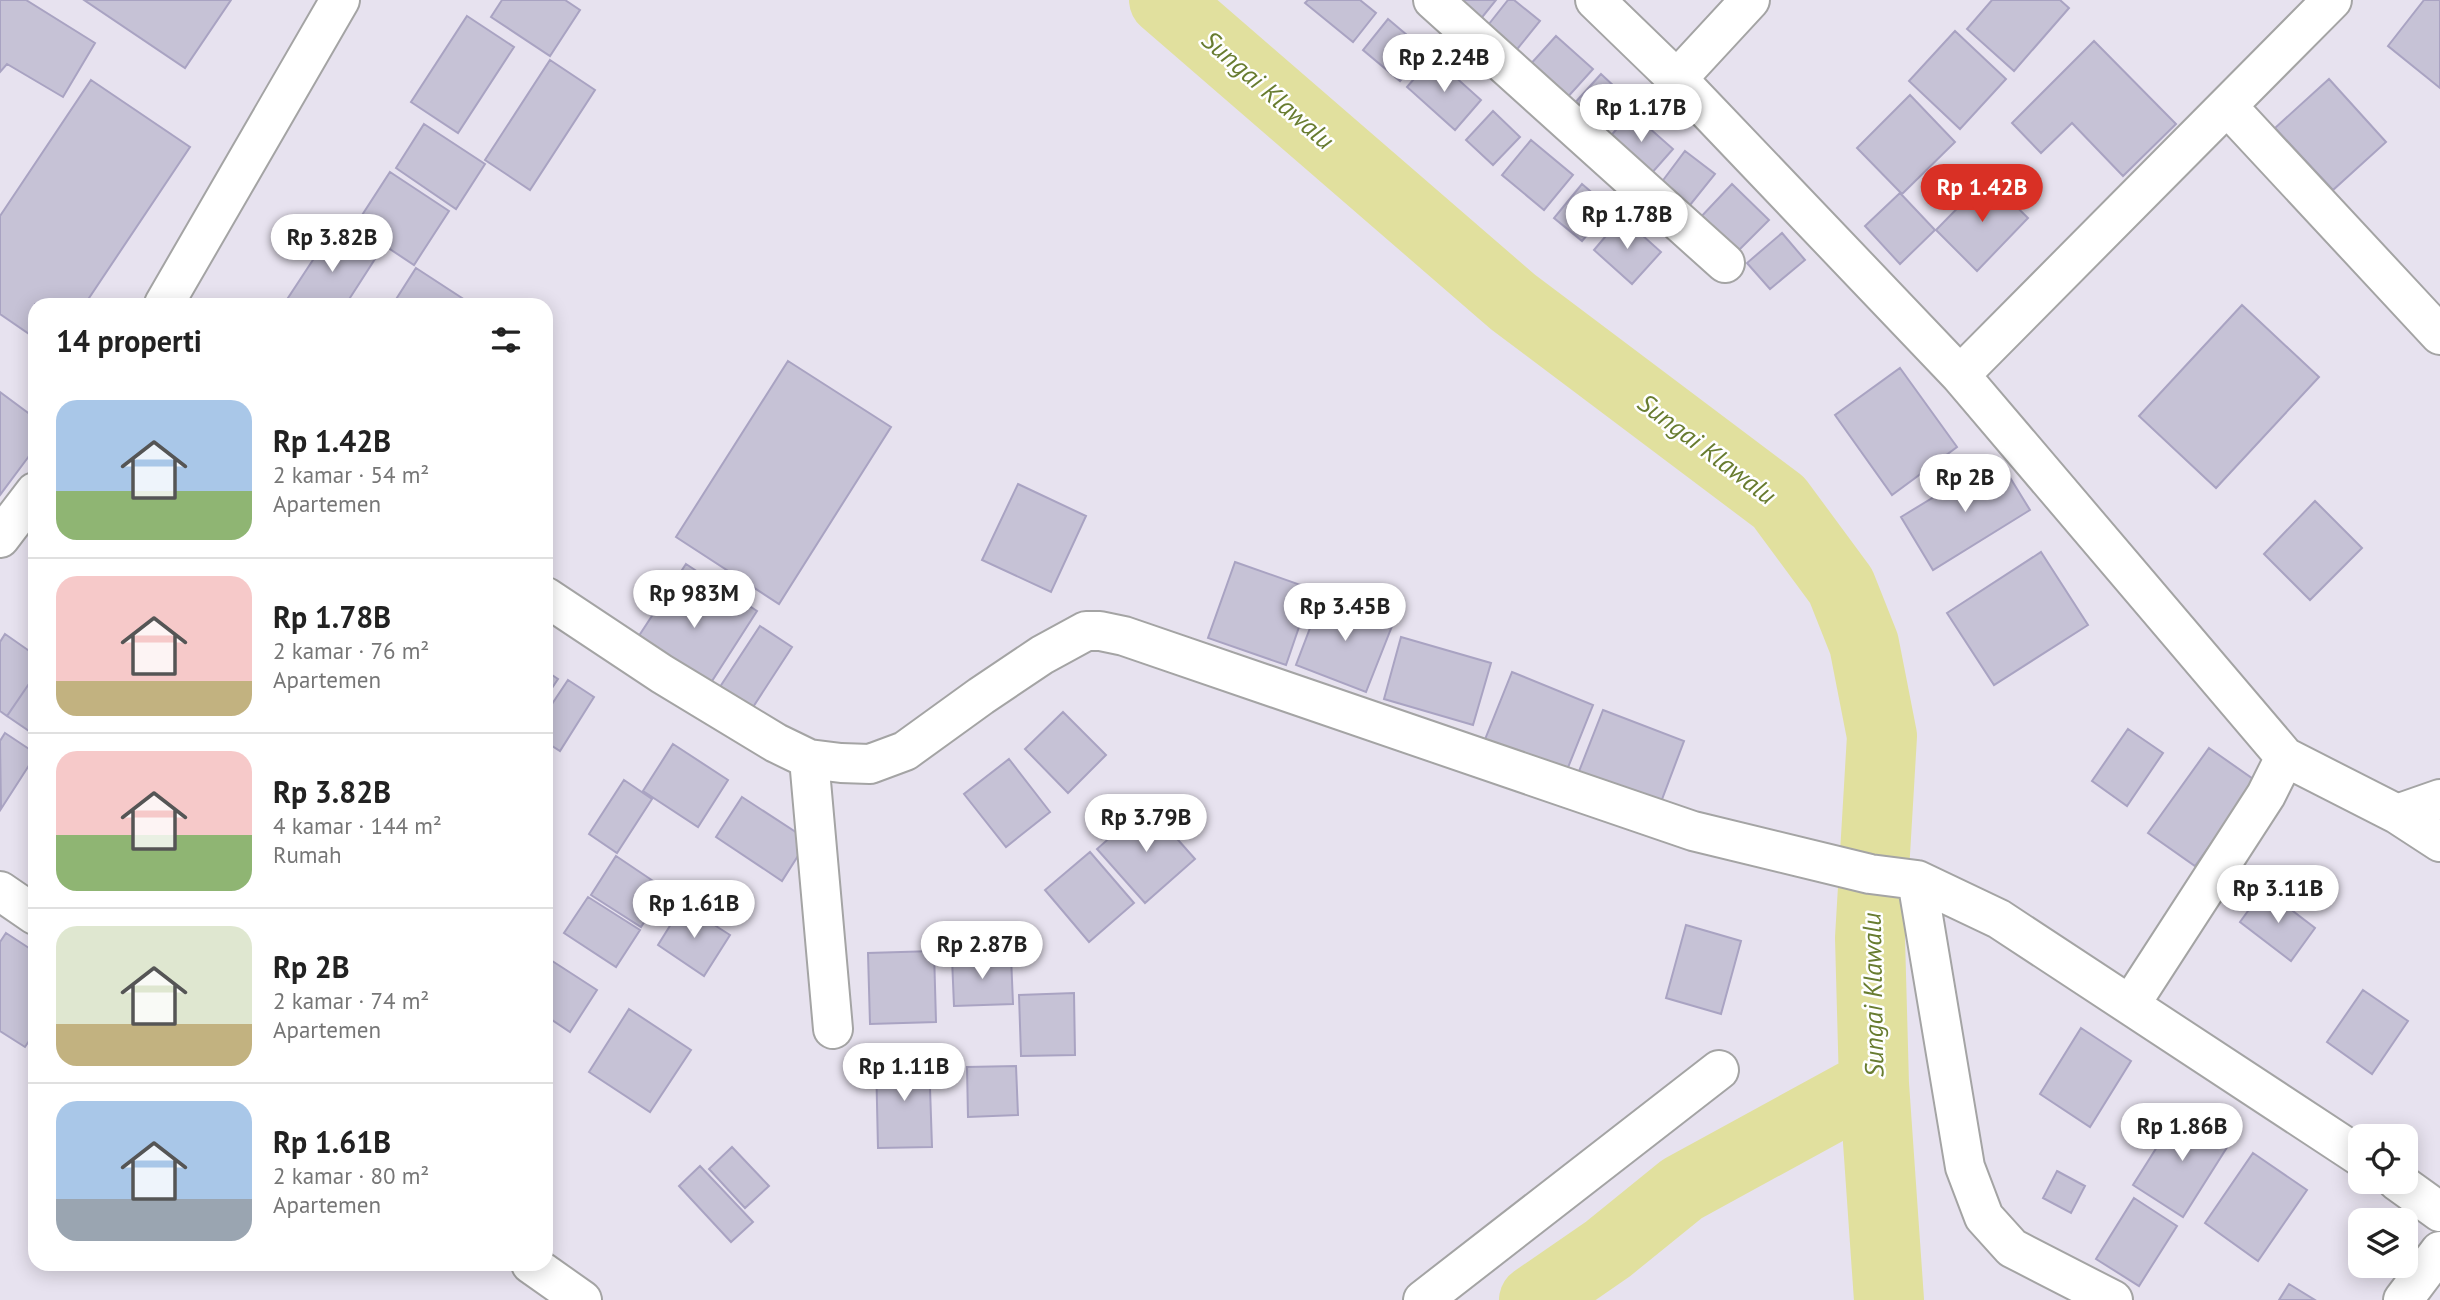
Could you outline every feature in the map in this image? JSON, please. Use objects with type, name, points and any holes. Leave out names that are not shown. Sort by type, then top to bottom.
[{"type":"street","points":[[167,298],[340,0]]},
{"type":"street","points":[[1433,0],[1725,263]]},
{"type":"street","points":[[1595,0],[1677,79],[1960,375],[2285,757],[2397,814],[2440,842]]},
{"type":"street","points":[[1677,79],[1750,0]]},
{"type":"street","points":[[1960,375],[2332,0]]},
{"type":"street","points":[[2228,107],[2440,335]]},
{"type":"street","points":[[0,538],[28,501]]},
{"type":"street","points":[[553,602],[662,674],[776,743],[809,759],[870,764],[905,751],[1042,655],[1086,631],[1124,636],[1693,831],[1894,877],[1999,919],[2348,1148]]},
{"type":"street","points":[[2130,1005],[2266,795],[2285,757]]},
{"type":"street","points":[[809,759],[833,1029]]},
{"type":"street","points":[[2397,814],[2440,799]]},
{"type":"street","points":[[1894,877],[1965,1167],[1984,1217],[2012,1248],[2113,1300]]},
{"type":"street","points":[[0,891],[28,910]]},
{"type":"street","points":[[1423,1300],[1719,1070]]},
{"type":"street","points":[[2415,1194],[2440,1212]]},
{"type":"street","points":[[2403,1300],[2440,1251]]},
{"type":"street","points":[[541,1271],[582,1300]]},
{"type":"building","points":[[0,0],[26,0],[95,43],[63,97],[7,64],[0,72]]},
{"type":"building","points":[[84,0],[231,0],[185,68]]},
{"type":"building","points":[[502,0],[565,0],[580,10],[550,56],[491,17]]},
{"type":"building","points":[[1308,0],[1360,0],[1376,13],[1353,42],[1305,3]]},
{"type":"building","points":[[1443,0],[1496,0],[1475,26]]},
{"type":"building","points":[[1508,0],[1514,0],[1540,21],[1514,53],[1485,29]]},
{"type":"building","points":[[1992,0],[2060,0],[2069,8],[2014,71],[1967,29]]},
{"type":"building","points":[[2424,0],[2440,0],[2440,88],[2388,46]]},
{"type":"building","points":[[467,16],[514,47],[458,133],[411,102]]},
{"type":"building","points":[[1388,19],[1426,51],[1400,81],[1363,50]]},
{"type":"building","points":[[1955,31],[2006,79],[1960,129],[1909,81]]},
{"type":"building","points":[[1556,36],[1593,69],[1565,100],[1528,67]]},
{"type":"building","points":[[2094,41],[2176,124],[2123,176],[2072,123],[2041,153],[2012,123]]},
{"type":"building","points":[[1433,57],[1481,100],[1455,130],[1407,87]]},
{"type":"building","points":[[550,60],[595,90],[530,190],[485,160]]},
{"type":"building","points":[[1601,74],[1631,102],[1602,134],[1572,106]]},
{"type":"building","points":[[2329,79],[2386,142],[2333,190],[2275,128]]},
{"type":"building","points":[[91,80],[190,147],[89,298],[28,298],[28,333],[0,314],[0,216]]},
{"type":"building","points":[[1910,95],[1955,142],[1902,194],[1857,148]]},
{"type":"building","points":[[1493,111],[1520,137],[1493,165],[1466,140]]},
{"type":"building","points":[[1631,112],[1673,149],[1650,175],[1609,138]]},
{"type":"building","points":[[424,124],[485,164],[456,209],[396,168]]},
{"type":"building","points":[[1531,140],[1573,175],[1544,210],[1502,175]]},
{"type":"building","points":[[1685,151],[1715,174],[1690,205],[1661,183]]},
{"type":"building","points":[[390,172],[449,211],[414,265],[355,226]]},
{"type":"building","points":[[1987,178],[2028,218],[1977,271],[1936,230]]},
{"type":"building","points":[[1582,184],[1610,208],[1582,241],[1554,218]]},
{"type":"building","points":[[1732,184],[1769,220],[1734,255],[1698,220]]},
{"type":"building","points":[[1900,193],[1935,230],[1900,264],[1865,226]]},
{"type":"building","points":[[1622,217],[1661,252],[1632,284],[1594,250]]},
{"type":"building","points":[[332,231],[375,259],[350,298],[288,298]]},
{"type":"building","points":[[1782,233],[1805,260],[1770,289],[1747,263]]},
{"type":"building","points":[[416,268],[462,298],[397,298]]},
{"type":"building","points":[[2242,305],[2319,377],[2216,488],[2139,416]]},
{"type":"building","points":[[788,361],[891,427],[779,604],[676,537]]},
{"type":"building","points":[[1900,368],[1957,447],[1892,495],[1835,415]]},
{"type":"building","points":[[0,392],[28,413],[28,457],[0,495]]},
{"type":"building","points":[[1998,458],[2030,510],[1933,570],[1901,517]]},
{"type":"building","points":[[1018,484],[1086,516],[1051,592],[982,560]]},
{"type":"building","points":[[2315,501],[2362,548],[2310,600],[2264,554]]},
{"type":"building","points":[[2041,552],[2088,625],[1994,685],[1947,613]]},
{"type":"building","points":[[1235,562],[1312,589],[1286,665],[1208,638]]},
{"type":"building","points":[[686,564],[757,611],[703,695],[631,648]]},
{"type":"building","points":[[1323,594],[1394,621],[1366,692],[1296,665]]},
{"type":"building","points":[[760,626],[792,647],[744,721],[712,699]]},
{"type":"building","points":[[5,634],[28,650],[28,685],[7,716],[0,711],[0,642]]},
{"type":"building","points":[[1401,637],[1491,663],[1473,725],[1384,699]]},
{"type":"building","points":[[1512,672],[1593,705],[1565,775],[1484,742]]},
{"type":"building","points":[[568,680],[594,697],[560,751],[553,746],[553,702]]},
{"type":"building","points":[[28,685],[28,730],[7,716]]},
{"type":"building","points":[[1603,710],[1684,741],[1658,810],[1576,779]]},
{"type":"building","points":[[1063,712],[1106,755],[1068,793],[1025,749]]},
{"type":"building","points":[[2128,729],[2163,753],[2127,806],[2092,781]]},
{"type":"building","points":[[5,733],[28,748],[28,767],[1,809],[0,741]]},
{"type":"building","points":[[673,744],[728,780],[698,827],[643,791]]},
{"type":"building","points":[[2209,748],[2256,781],[2195,866],[2148,833]]},
{"type":"building","points":[[1009,759],[1050,812],[1006,847],[964,794]]},
{"type":"building","points":[[624,780],[652,799],[617,853],[589,834]]},
{"type":"building","points":[[742,797],[808,840],[782,881],[716,837]]},
{"type":"building","points":[[1147,805],[1195,859],[1145,903],[1097,849]]},
{"type":"building","points":[[1090,852],[1134,903],[1089,942],[1045,890]]},
{"type":"building","points":[[616,856],[665,889],[641,927],[591,895]]},
{"type":"building","points":[[2264,889],[2315,928],[2291,961],[2240,922]]},
{"type":"building","points":[[588,897],[640,930],[616,967],[564,933]]},
{"type":"building","points":[[683,905],[730,935],[704,976],[658,945]]},
{"type":"building","points":[[1686,925],[1741,941],[1721,1014],[1666,998]]},
{"type":"building","points":[[6,933],[28,947],[28,1042],[25,1047],[0,1031],[0,942]]},
{"type":"building","points":[[934,951],[936,1022],[870,1024],[868,953]]},
{"type":"building","points":[[1011,956],[1013,1004],[954,1006],[952,958]]},
{"type":"building","points":[[553,962],[597,990],[570,1032],[553,1021]]},
{"type":"building","points":[[2363,990],[2408,1021],[2372,1074],[2327,1042]]},
{"type":"building","points":[[1074,993],[1075,1055],[1021,1056],[1019,995]]},
{"type":"building","points":[[629,1009],[691,1050],[650,1112],[589,1072]]},
{"type":"building","points":[[2081,1028],[2131,1061],[2090,1127],[2040,1094]]},
{"type":"building","points":[[929,1058],[932,1147],[878,1148],[876,1059]]},
{"type":"building","points":[[1016,1066],[1018,1115],[968,1117],[967,1067]]},
{"type":"building","points":[[2181,1109],[2231,1141],[2183,1217],[2133,1185]]},
{"type":"building","points":[[732,1147],[769,1186],[745,1208],[709,1169]]},
{"type":"building","points":[[2253,1153],[2307,1190],[2258,1261],[2205,1223]]},
{"type":"building","points":[[700,1166],[753,1222],[731,1242],[679,1186]]},
{"type":"building","points":[[2057,1171],[2085,1186],[2071,1213],[2043,1198]]},
{"type":"building","points":[[2134,1198],[2177,1226],[2139,1286],[2096,1259]]},
{"type":"building","points":[[2289,1284],[2315,1300],[2279,1300]]},
{"type":"waterway","name":"Sungai Klawalu","points":[[1164,0],[1513,302],[1779,502],[1841,586],[1864,644],[1882,736],[1870,938],[1874,1084],[1889,1300]]},
{"type":"waterway","points":[[1534,1300],[1608,1249],[1682,1189],[1874,1084]]}]
